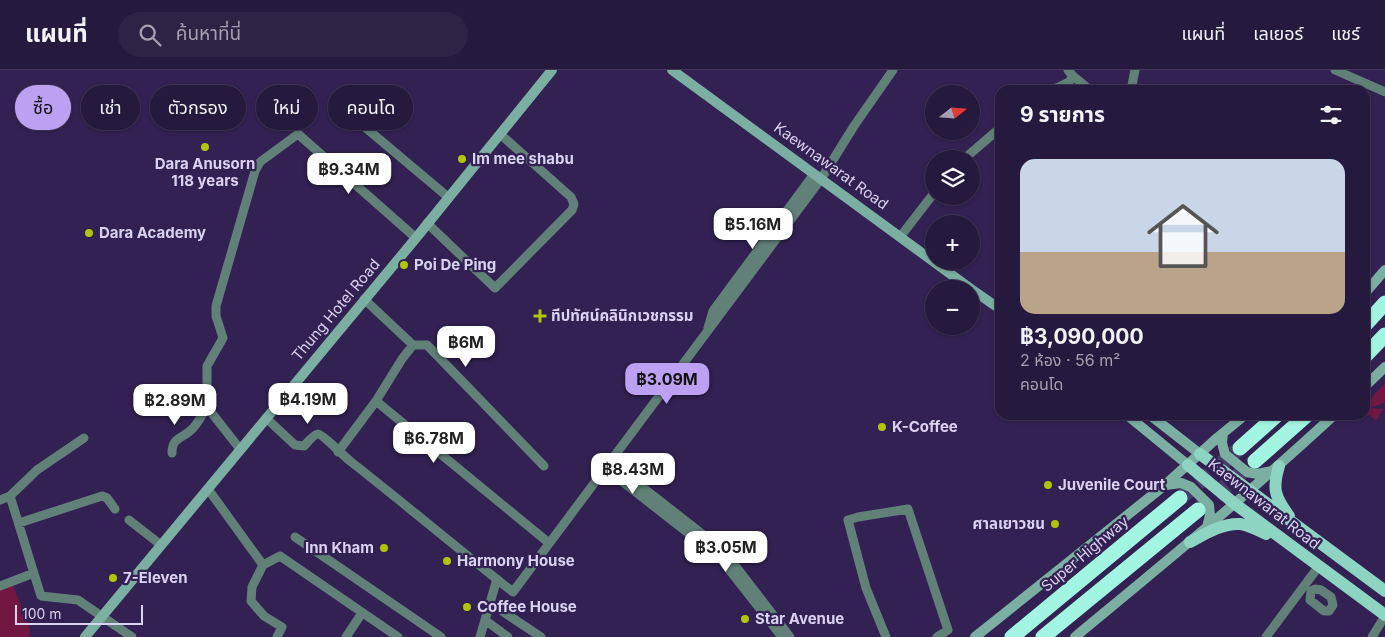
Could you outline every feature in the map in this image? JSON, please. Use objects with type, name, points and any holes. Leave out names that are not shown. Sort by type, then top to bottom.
[{"type":"highway","points":[[1370,320],[1385,303]]},
{"type":"highway","points":[[1370,351],[1385,335]]},
{"type":"highway","points":[[1240,448],[1271,420]]},
{"type":"highway","points":[[1255,461],[1301,420]]},
{"type":"highway","name":"Super Highway","points":[[1012,637],[1180,498]]},
{"type":"highway","points":[[1043,637],[1198,510]]},
{"type":"main road","name":"Kaewnawarat Road","points":[[1200,454],[1385,591]]},
{"type":"main road","name":"Kaewnawarat Road","points":[[1188,465],[1235,504],[1385,615]]},
{"type":"main road","points":[[1276,469],[1277,499],[1296,526]]},
{"type":"main road","points":[[1190,542],[1214,530],[1240,524],[1287,543]]},
{"type":"street","name":"Thung Hotel Road","points":[[84,637],[416,238],[552,70]]},
{"type":"street","name":"Kaewnawarat Road","points":[[672,70],[959,280]]},
{"type":"street","points":[[266,418],[295,445],[304,446],[315,434],[323,437],[338,452],[513,592],[705,335],[716,315],[893,70]]},
{"type":"street","points":[[1132,85],[1135,70]]},
{"type":"street","points":[[1335,70],[1369,85]]},
{"type":"street","points":[[1063,85],[1069,82],[1071,73],[1084,85]]},
{"type":"street","points":[[1370,85],[1385,92]]},
{"type":"street","points":[[368,130],[448,197]]},
{"type":"street","points":[[974,150],[995,132]]},
{"type":"street","points":[[172,453],[174,443],[193,428],[207,407],[206,366],[223,338],[216,316],[216,306],[255,172],[260,162],[298,134],[416,238]]},
{"type":"street","points":[[427,224],[495,288],[572,210],[574,204],[571,197],[500,134]]},
{"type":"street","points":[[900,237],[925,205]]},
{"type":"street","points":[[1370,287],[1385,270]]},
{"type":"street","name":"Kaewnawarat Road","points":[[980,295],[995,306]]},
{"type":"street","points":[[364,299],[413,345],[427,345],[544,466]]},
{"type":"street","points":[[338,452],[376,401],[413,345]]},
{"type":"street","points":[[1370,381],[1385,367]]},
{"type":"street","points":[[376,401],[550,543]]},
{"type":"street","points":[[207,407],[240,449]]},
{"type":"street","name":"Kaewnawarat Road","points":[[1133,420],[1188,465]]},
{"type":"street","name":"Kaewnawarat Road","points":[[1156,420],[1200,454]]},
{"type":"street","points":[[975,637],[1165,485],[1239,420]]},
{"type":"street","points":[[1074,637],[1235,504],[1329,420]]},
{"type":"street","points":[[1224,434],[1222,443],[1225,454],[1248,472],[1257,474],[1276,469]]},
{"type":"street","points":[[0,500],[10,496],[37,470],[84,438]]},
{"type":"street","points":[[607,464],[704,541],[720,558],[782,637]]},
{"type":"street","points":[[1165,485],[1182,483],[1191,487],[1208,505],[1210,516],[1207,527]]},
{"type":"street","points":[[208,489],[262,565]]},
{"type":"street","points":[[10,496],[41,596],[78,600],[132,637]]},
{"type":"street","points":[[19,523],[102,496],[107,498],[115,510]]},
{"type":"street","points":[[886,637],[866,588],[848,520],[908,509],[948,630],[937,637]]},
{"type":"street","points":[[129,520],[161,545]]},
{"type":"street","points":[[296,537],[441,637]]},
{"type":"street","points":[[704,541],[724,551],[790,637]]},
{"type":"street","points":[[277,637],[282,627],[264,616],[251,601],[252,587],[262,565],[280,556],[398,637]]},
{"type":"street","points":[[1266,637],[1307,589],[1319,566]]},
{"type":"street","points":[[0,586],[34,573]]},
{"type":"street","points":[[480,637],[497,579]]},
{"type":"street","points":[[490,603],[541,637]]},
{"type":"street","points":[[346,637],[362,613]]},
{"type":"street","points":[[1372,637],[1385,615]]},
{"type":"street","points":[[485,620],[508,637]]},
{"type":"shaded area","points":[[1385,383],[1385,402],[1370,408],[1370,400]]},
{"type":"shaded area","points":[[1370,408],[1383,409],[1376,421],[1370,415]]},
{"type":"shaded area","points":[[13,585],[30,629],[29,637],[0,637],[0,590]]},
{"type":"tunnel","points":[[1180,498],[1240,448]]},
{"type":"tunnel","points":[[1198,510],[1255,461]]},
{"type":"place","name":"Dara Anusorn 118 years","points":[[205,147]]},
{"type":"place","name":"Im mee shabu","points":[[462,159]]},
{"type":"place","name":"Dara Academy","points":[[89,233]]},
{"type":"place","name":"Poi De Ping","points":[[404,265]]},
{"type":"place","name":"ทีปทัศน์คลินิกเวชกรรม","points":[[540,316]]},
{"type":"place","name":"K-Coffee","points":[[882,427]]},
{"type":"place","name":"Juvenile Court","points":[[1048,485]]},
{"type":"place","name":"ศาลเยาวชน","points":[[1055,524]]},
{"type":"place","name":"Inn Kham","points":[[384,548]]},
{"type":"place","name":"Harmony House","points":[[447,561]]},
{"type":"place","name":"7-Eleven","points":[[113,578]]},
{"type":"place","name":"Coffee House","points":[[467,607]]},
{"type":"place","name":"Star Avenue","points":[[745,619]]}]
